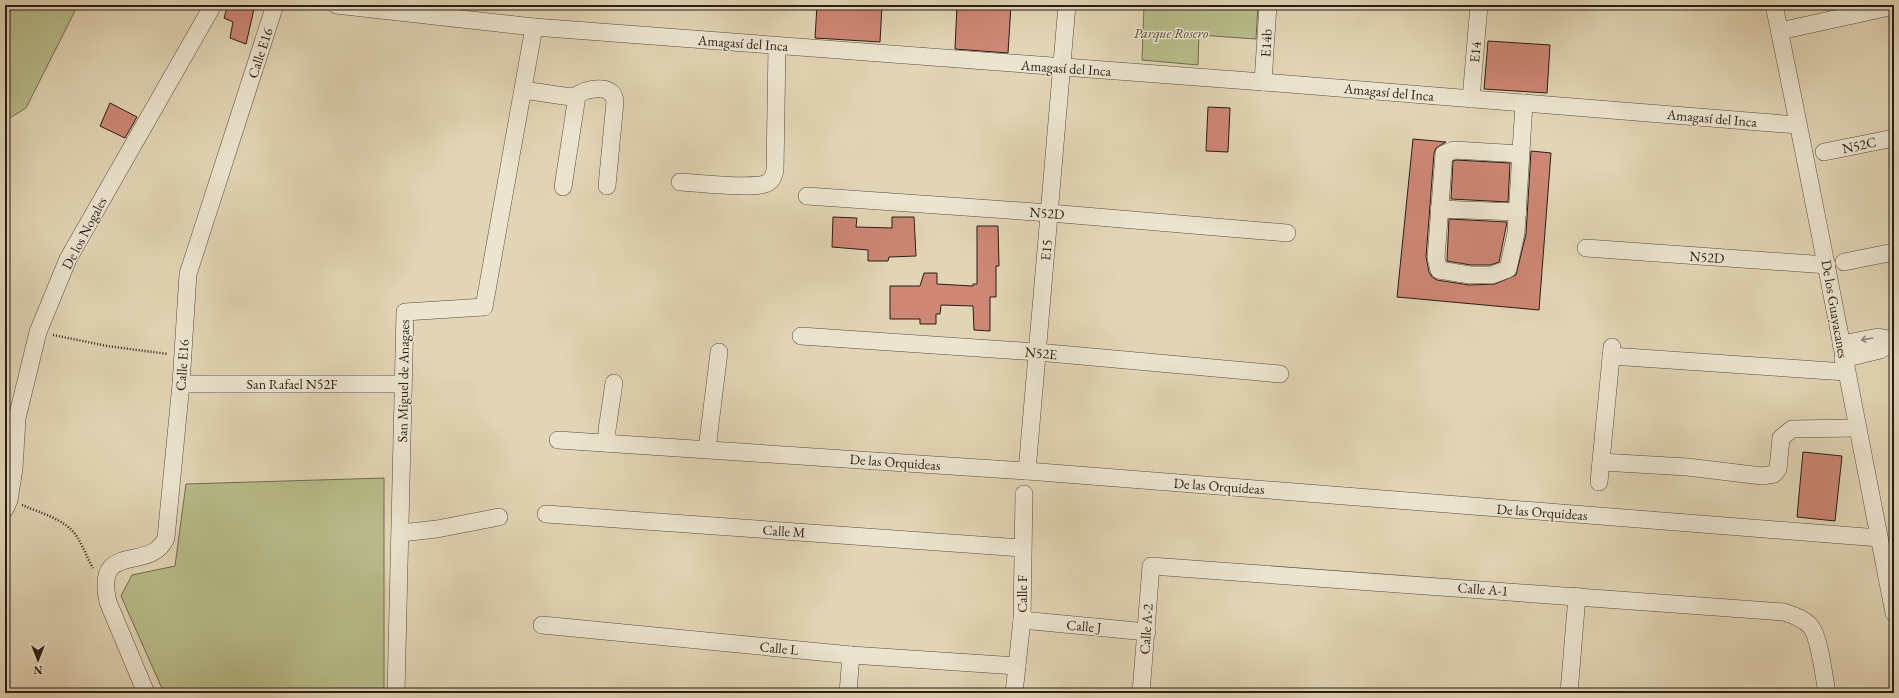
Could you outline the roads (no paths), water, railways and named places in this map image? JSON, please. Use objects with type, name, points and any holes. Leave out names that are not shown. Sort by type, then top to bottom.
[{"type":"street","name":"De los Nogales","points":[[7,504],[17,418],[38,332],[68,259],[213,5]]},
{"type":"street","name":"Calle E16","points":[[146,693],[108,602],[105,589],[105,577],[110,568],[119,561],[153,553],[162,547],[166,538],[181,384],[188,274],[275,5]]},
{"type":"street","name":"Amagasí del Inca","points":[[336,5],[534,27],[1797,124]]},
{"type":"street","name":"E15","points":[[1027,471],[1067,5]]},
{"type":"street","name":"E14b","points":[[1263,82],[1268,5]]},
{"type":"street","name":"E14","points":[[1471,99],[1479,5]]},
{"type":"street","name":"De los Guayacanes","points":[[1774,5],[1797,124],[1827,265],[1857,428],[1894,613]]},
{"type":"street","points":[[1780,31],[1894,6]]},
{"type":"street","name":"San Miguel de Anagaes","points":[[396,693],[401,533],[405,312],[484,307],[534,27]]},
{"type":"street","points":[[680,182],[752,185],[766,184],[773,178],[775,170],[777,46]]},
{"type":"street","points":[[562,187],[577,96],[583,91],[593,89],[607,89],[615,97],[607,186]]},
{"type":"street","points":[[523,90],[577,96]]},
{"type":"street","points":[[1521,154],[1454,150],[1444,154],[1436,258],[1440,270],[1470,275],[1492,275],[1508,269],[1511,261],[1518,212],[1524,103]]},
{"type":"street","name":"N52C","points":[[1824,152],[1894,138]]},
{"type":"street","name":"N52D","points":[[807,196],[1050,213],[1287,233]]},
{"type":"street","points":[[1439,209],[1518,212]]},
{"type":"street","name":"N52D","points":[[1586,248],[1827,265]]},
{"type":"street","points":[[1844,262],[1894,252]]},
{"type":"street","name":"N52E","points":[[801,336],[1037,352],[1280,374]]},
{"type":"street","points":[[1599,482],[1611,351],[1844,358],[1878,338],[1894,341]]},
{"type":"street","points":[[707,449],[719,352]]},
{"type":"street","points":[[607,443],[607,430],[614,382]]},
{"type":"street","name":"San Rafael N52F","points":[[181,384],[403,384]]},
{"type":"street","points":[[1601,462],[1686,467],[1762,476],[1774,474],[1778,469],[1781,438],[1792,429],[1857,428]]},
{"type":"street","name":"De las Orquideas","points":[[558,440],[1027,471],[1879,538]]},
{"type":"street","name":"Calle F","points":[[1014,693],[1022,620],[1024,494]]},
{"type":"street","name":"Calle M","points":[[546,514],[1022,548]]},
{"type":"street","points":[[401,533],[437,529],[499,517]]},
{"type":"street","name":"Calle A-1","points":[[1151,566],[1784,612],[1799,618],[1811,627],[1818,646],[1827,693]]},
{"type":"street","name":"Calle A-2","points":[[1141,693],[1151,566]]},
{"type":"street","points":[[1569,693],[1577,596]]},
{"type":"street","name":"Calle J","points":[[1022,620],[1147,632]]},
{"type":"street","name":"Calle L","points":[[542,625],[851,655],[1017,666]]},
{"type":"street","points":[[848,693],[851,655]]},
{"type":"park label","name":"Parque Rosero","points":[[1171,33]]}]
